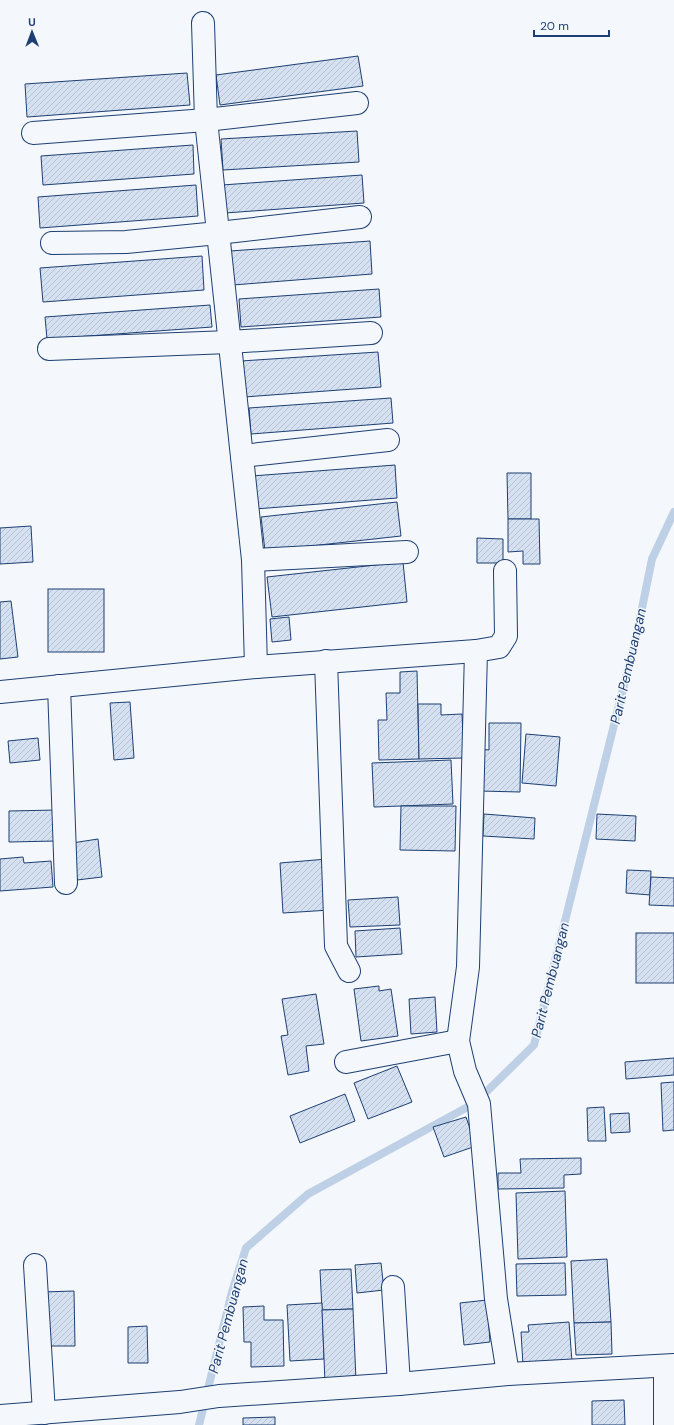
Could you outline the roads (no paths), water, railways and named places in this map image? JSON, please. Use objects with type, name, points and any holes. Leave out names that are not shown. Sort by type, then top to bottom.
[{"type":"street","points":[[203,23],[206,120],[253,560],[256,667]]},
{"type":"street","points":[[33,133],[206,120],[357,103]]},
{"type":"street","points":[[52,243],[126,242],[360,217]]},
{"type":"street","points":[[49,349],[229,342],[371,333]]},
{"type":"street","points":[[242,456],[388,440]]},
{"type":"street","points":[[253,560],[407,552]]},
{"type":"street","points":[[0,692],[256,667],[476,651],[499,647],[506,636],[505,571]]},
{"type":"street","points":[[476,651],[468,967],[458,1041],[465,1071],[479,1104],[496,1299],[508,1374]]},
{"type":"street","points":[[326,661],[336,946],[349,971]]},
{"type":"street","points":[[59,686],[66,883]]},
{"type":"street","points":[[346,1062],[458,1041]]},
{"type":"street","points":[[35,1265],[44,1413]]},
{"type":"street","points":[[393,1287],[399,1384]]},
{"type":"street","points":[[0,1416],[180,1402],[219,1396],[399,1384],[508,1374],[670,1365],[664,1425]]},
{"type":"waterway","name":"Parit Pembuangan","points":[[199,1425],[232,1292],[246,1248],[308,1194],[475,1103],[534,1045],[637,633],[652,559],[674,512]]}]
